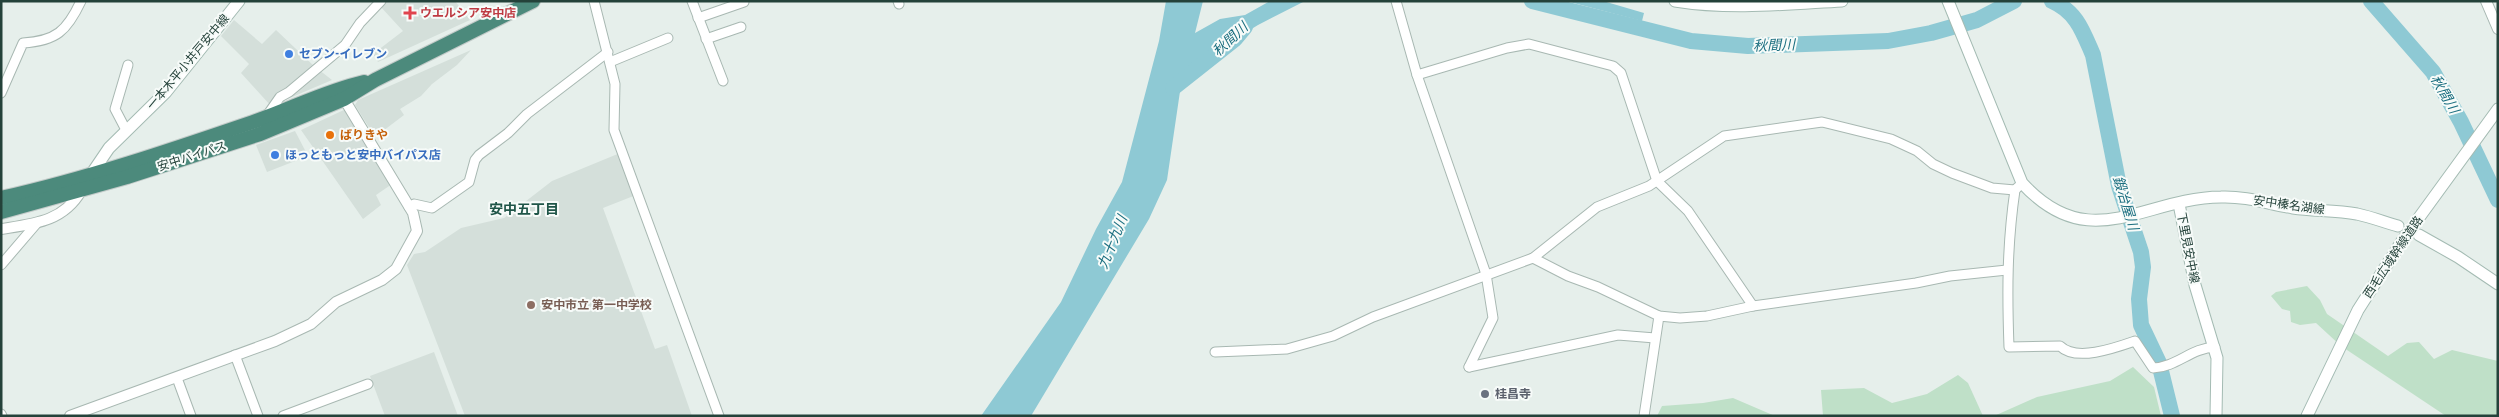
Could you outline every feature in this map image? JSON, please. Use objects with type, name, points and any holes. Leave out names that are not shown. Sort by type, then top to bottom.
[{"type":"highway","name":"安中バイパス","points":[[1,212],[81,191],[260,134],[341,94],[375,80],[533,1]]},
{"type":"highway","name":"安中バイパス","points":[[1,198],[91,174],[341,94]]},
{"type":"main road","name":"一本木平小井戸安中線","points":[[81,191],[109,148],[166,92],[239,1]]},
{"type":"main road","points":[[1675,1],[1698,5],[1739,6],[1842,1]]},
{"type":"main road","name":"下里見安中線","points":[[1948,1],[2018,186],[2047,206],[2067,216],[2100,220],[2128,216],[2179,204],[2195,285],[2214,347],[2217,367],[2216,416]]},
{"type":"main road","name":"西毛広域幹線道路","points":[[2307,416],[2358,310],[2398,248],[2498,109]]},
{"type":"main road","name":"安中榛名湖線","points":[[2179,204],[2205,198],[2238,197],[2294,208],[2357,214],[2398,226]]},
{"type":"main road","points":[[2419,235],[2458,257],[2498,284]]},
{"type":"street","points":[[1,94],[23,43],[40,42],[60,33],[81,1]]},
{"type":"street","points":[[266,117],[280,97],[289,92],[345,46],[360,22],[381,1]]},
{"type":"street","points":[[594,1],[615,84],[614,130],[719,416]]},
{"type":"street","points":[[692,1],[722,81]]},
{"type":"street","points":[[2486,1],[2498,28]]},
{"type":"street","points":[[698,18],[744,2]]},
{"type":"street","points":[[1396,4],[1417,75],[1486,274],[1493,318],[1469,367],[1618,335],[1655,338]]},
{"type":"street","points":[[706,39],[741,27]]},
{"type":"street","points":[[610,62],[668,38]]},
{"type":"street","points":[[1417,75],[1507,48],[1529,44],[1613,66],[1621,73],[1657,181],[1688,211],[1753,306]]},
{"type":"street","points":[[410,207],[414,204],[432,208],[464,188],[472,177],[475,160],[479,155],[608,52]]},
{"type":"street","points":[[126,130],[116,108],[128,65]]},
{"type":"street","points":[[70,416],[275,341],[311,324],[336,302],[382,280],[396,269],[417,231],[410,207],[341,94]]},
{"type":"street","points":[[1215,352],[1288,349],[1333,336],[1373,316],[1533,258],[1597,207],[1657,181],[1724,136],[1822,122],[1890,138],[1917,151],[1933,164],[1992,188],[2018,186],[2006,270],[2009,347],[2060,346],[2066,352],[2073,354],[2112,349],[2135,341],[2153,368],[2167,367],[2204,348],[2214,347]]},
{"type":"street","points":[[1,229],[38,223],[62,213],[74,203],[81,191]]},
{"type":"street","points":[[1,265],[38,223]]},
{"type":"street","points":[[1533,258],[1568,276],[1598,287],[1659,316],[1680,318],[1707,316],[1753,306],[1916,283],[1950,276],[2006,270]]},
{"type":"street","points":[[1644,416],[1650,390],[1659,316]]},
{"type":"street","points":[[235,355],[258,416]]},
{"type":"street","points":[[177,378],[191,416]]},
{"type":"street","points":[[284,416],[368,384]]},
{"type":"shaded area","points":[[385,1],[455,1],[470,20],[378,62],[373,54],[403,31],[380,6]]},
{"type":"shaded area","points":[[234,20],[262,44],[276,30],[314,66],[332,80],[271,106],[241,73],[249,64],[221,36]]},
{"type":"shaded area","points":[[471,50],[457,65],[432,84],[421,96],[400,109],[404,115],[375,137],[355,105],[358,100]]},
{"type":"shaded area","points":[[346,109],[392,184],[376,195],[381,205],[363,219],[301,130]]},
{"type":"shaded area","points":[[295,131],[308,156],[267,172],[256,145]]},
{"type":"shaded area","name":"安中市立 第一中学校","points":[[620,153],[636,195],[603,208],[655,349],[667,345],[692,416],[465,416],[407,265],[414,254],[425,252],[461,228],[504,218],[552,181]]},
{"type":"shaded area","points":[[434,352],[458,416],[385,416],[370,376]]},
{"type":"green space","points":[[2307,286],[2320,300],[2327,314],[2388,356],[2407,343],[2419,342],[2434,359],[2452,350],[2498,361],[2498,416],[2446,416],[2341,346],[2316,323],[2300,325],[2291,322],[2290,311],[2282,309],[2271,296],[2276,292]]},
{"type":"green space","points":[[2133,367],[2154,387],[2161,416],[1994,416],[2037,397],[2110,381]]},
{"type":"green space","points":[[1958,375],[1968,383],[1983,416],[1823,416],[1821,390],[1864,388],[1892,403],[1927,394]]},
{"type":"green space","points":[[1733,398],[1775,416],[1657,416],[1662,406],[1703,403]]},
{"type":"water","name":"九十九川","points":[[1166,1],[1203,1],[1195,33],[1220,19],[1245,15],[1270,1],[1305,1],[1258,25],[1183,71],[1167,180],[1149,219],[1031,416],[981,416],[1061,302],[1096,229],[1122,182],[1159,41]]},
{"type":"water","points":[[1566,1],[1603,1],[1644,13],[1642,21]]},
{"type":"waterway","name":"秋間川","points":[[1532,1],[1691,41],[1748,46],[1888,41],[1931,33],[1977,20],[2014,1]]},
{"type":"waterway","name":"鍛冶屋川","points":[[2052,1],[2068,11],[2073,17],[2093,55],[2119,186],[2141,252],[2143,267],[2139,299],[2141,325],[2159,363],[2172,416]]},
{"type":"waterway","name":"秋間川","points":[[2371,1],[2433,72],[2461,122],[2498,200]]},
{"type":"waterway","name":"秋間川","points":[[1173,88],[1235,39],[1245,27]]},
{"type":"place","name":"ウエルシア安中店","points":[[410,13]]},
{"type":"place","name":"セブン-イレブン","points":[[289,54]]},
{"type":"place","name":"ばりきや","points":[[330,135]]},
{"type":"place","name":"ほっともっと安中バイパス店","points":[[275,155]]},
{"type":"place","name":"安中市立 第一中学校","points":[[531,305]]},
{"type":"place","name":"桂昌寺","points":[[1485,394]]},
{"type":"district","name":"安中五丁目","points":[[524,209]]}]
